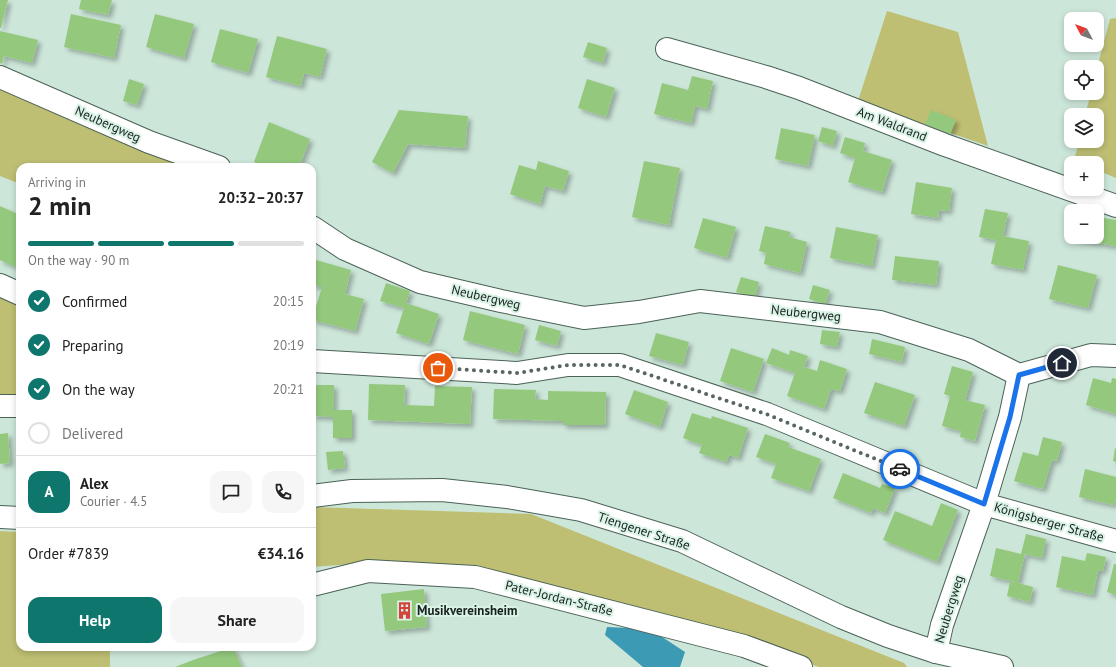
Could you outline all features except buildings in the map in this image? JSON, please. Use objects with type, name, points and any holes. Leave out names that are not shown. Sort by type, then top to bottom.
[{"type":"street","name":"Am Waldrand","points":[[667,49],[799,88],[945,145],[1116,206]]},
{"type":"street","name":"Neubergweg","points":[[0,77],[149,142],[208,163]]},
{"type":"street","name":"Neubergweg","points":[[316,230],[345,249],[420,282],[501,301],[584,318],[639,312],[700,301],[880,322],[969,350],[1019,375],[1010,417],[984,504],[942,625],[936,652]]},
{"type":"street","points":[[0,285],[16,292]]},
{"type":"street","points":[[1019,375],[1091,355],[1116,356]]},
{"type":"street","name":"Königsberger Straße","points":[[316,361],[517,373],[568,365],[620,365],[766,414],[984,504],[1116,540]]},
{"type":"street","points":[[0,406],[16,406]]},
{"type":"street","name":"Tiengener Straße","points":[[316,496],[352,491],[442,490],[507,497],[581,510],[682,541],[841,618],[888,636],[936,652],[1002,667]]},
{"type":"street","points":[[0,517],[16,518]]},
{"type":"street","name":"Pater-Jordan-Straße","points":[[316,583],[368,571],[475,577],[744,646],[801,667]]},
{"type":"shaded area","points":[[887,11],[958,32],[988,146],[858,101]]},
{"type":"shaded area","points":[[1116,18],[1116,178],[1104,173],[1104,156],[1075,156],[1077,148],[1104,148],[1104,108],[1087,108],[1089,100],[1104,100],[1104,60],[1099,60],[1101,52],[1104,52],[1104,42],[1110,19]]},
{"type":"shaded area","points":[[0,73],[182,154],[179,163],[16,163],[16,182],[0,176]]},
{"type":"shaded area","points":[[0,281],[16,288],[16,415],[0,415]]},
{"type":"shaded area","points":[[316,507],[531,514],[904,663],[907,667],[819,667],[740,640],[367,563],[316,567]]},
{"type":"shaded area","points":[[0,531],[16,532],[16,651],[110,651],[110,667],[0,667]]},
{"type":"water","points":[[607,627],[650,629],[685,652],[680,667],[643,667],[605,635]]},
{"type":"way so far","points":[[438,368],[517,373],[568,365],[620,365],[766,414],[900,469]]},
{"type":"place","name":"Musikvereinsheim","points":[[404,610]]},
{"type":"route","points":[[900,469],[984,504],[1010,417],[1019,375],[1062,363]]}]
